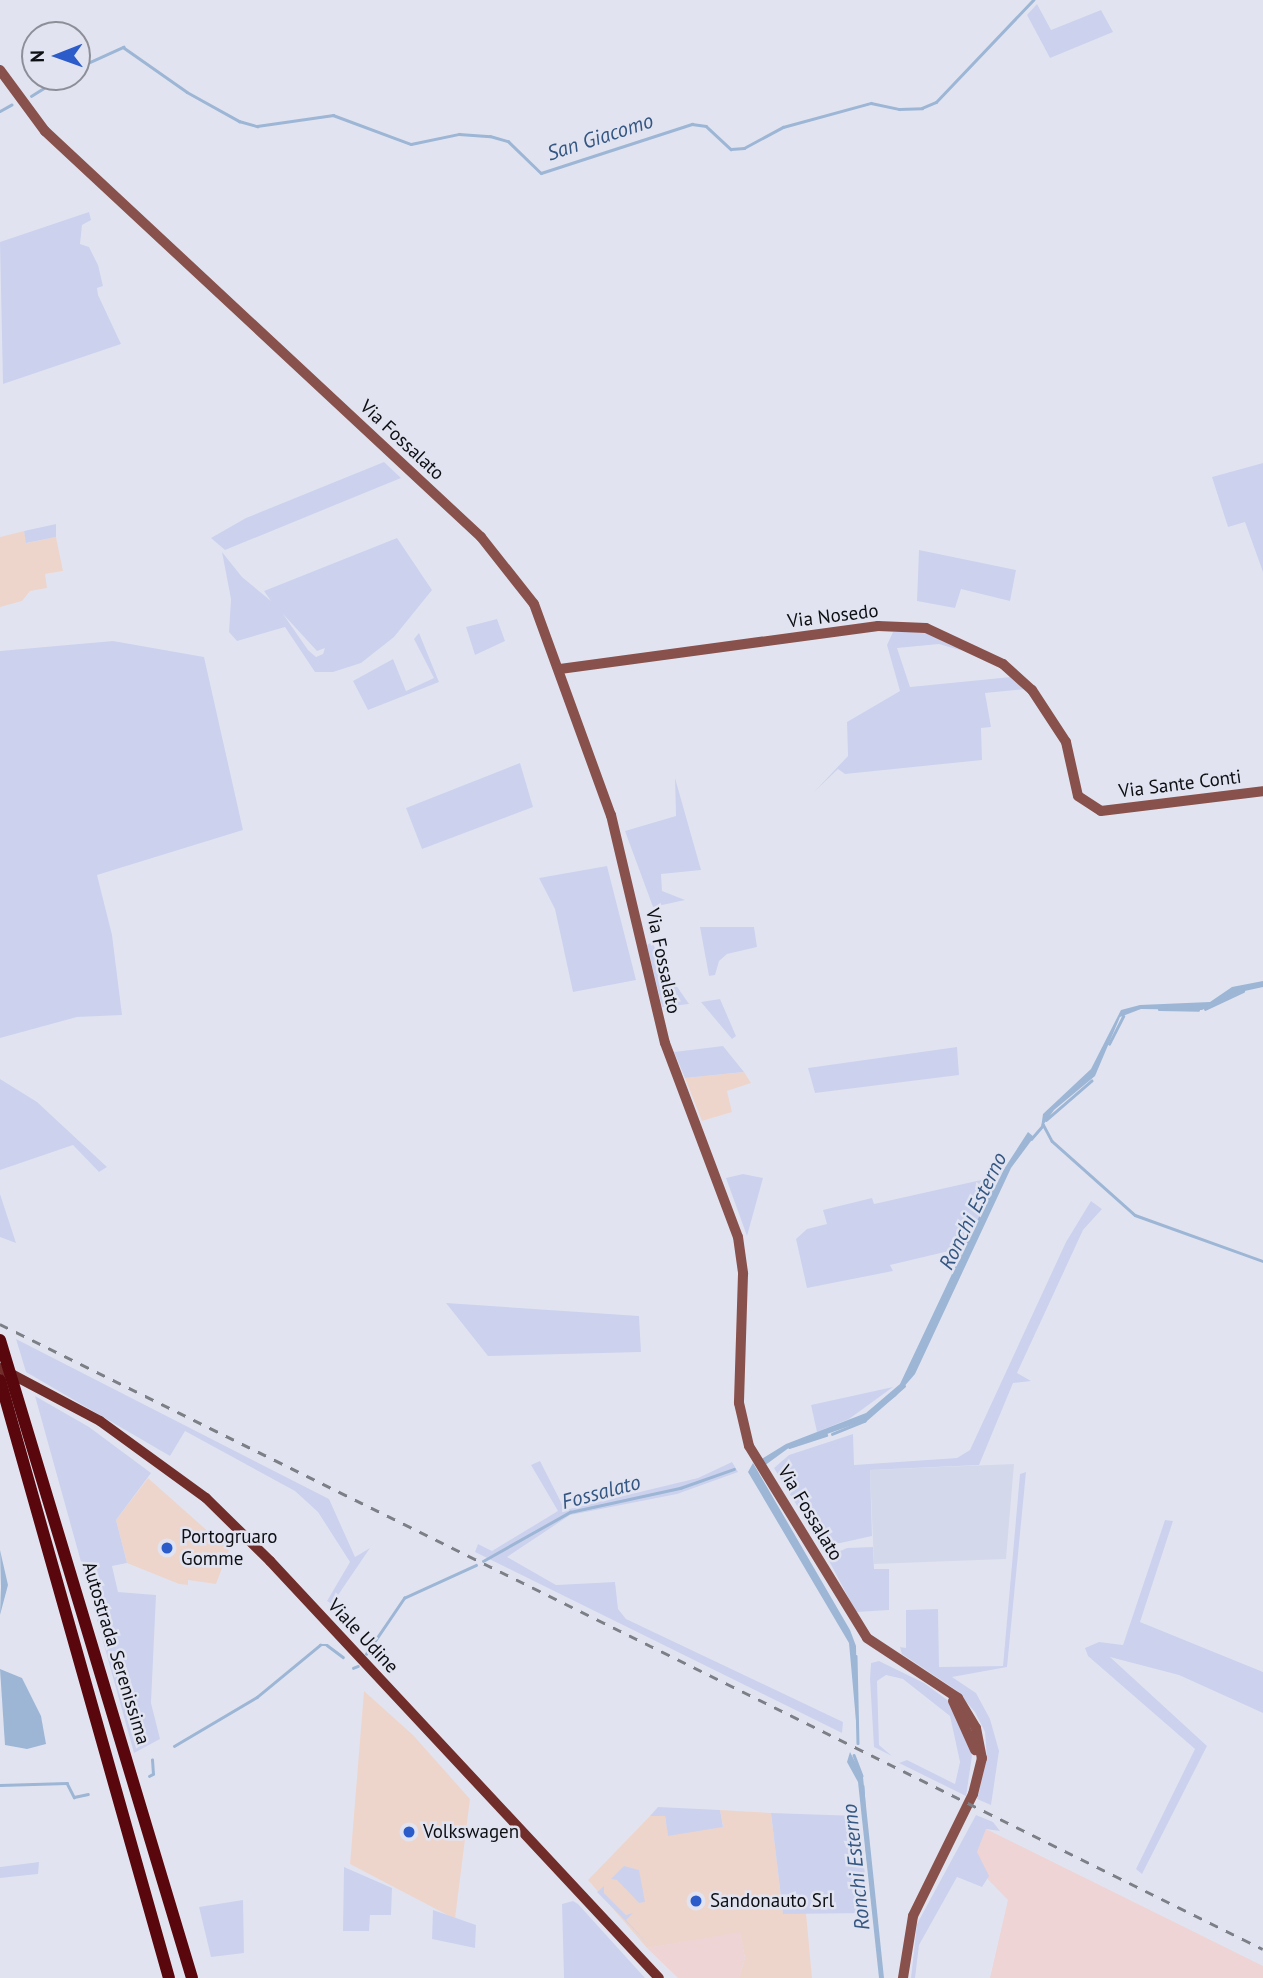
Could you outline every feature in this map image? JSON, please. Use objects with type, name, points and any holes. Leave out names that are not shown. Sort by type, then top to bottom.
[{"type":"highway","name":"Autostrada Serenissima","points":[[0,1340],[6,1382],[106,1757],[168,1974]]},
{"type":"highway","name":"Autostrada Serenissima","points":[[6,1382],[126,1750],[192,1978]]},
{"type":"main road","name":"Viale Udine","points":[[3,1365],[100,1421],[206,1499],[270,1561],[659,1978]]},
{"type":"street","name":"Via Fossalato","points":[[0,70],[51,138],[481,537],[528,595],[560,669],[620,848],[665,1043],[741,1252],[739,1403],[746,1438],[867,1638],[946,1691],[969,1710],[976,1728],[979,1772],[973,1794],[913,1916],[904,1978]]},
{"type":"street","name":"Via Nosedo","points":[[560,669],[878,626],[926,628],[1018,674],[1066,742],[1078,796],[1101,811]]},
{"type":"street","name":"Via Sante Conti","points":[[1101,811],[1263,791]]},
{"type":"shaded area","points":[[1037,4],[1051,30],[1101,10],[1113,32],[1050,58],[1027,15]]},
{"type":"shaded area","points":[[89,212],[91,220],[82,225],[80,244],[89,247],[98,265],[103,286],[97,288],[98,295],[121,344],[3,384],[0,242]]},
{"type":"shaded area","points":[[384,462],[401,478],[225,550],[211,538],[246,518]]},
{"type":"shaded area","points":[[1263,463],[1263,572],[1245,522],[1228,527],[1212,477]]},
{"type":"shaded area","points":[[56,524],[56,537],[26,543],[24,531]]},
{"type":"shaded area","points":[[24,531],[27,543],[56,537],[63,571],[45,574],[47,588],[30,591],[22,601],[0,607],[0,537]]},
{"type":"shaded area","points":[[397,538],[432,590],[394,637],[361,663],[333,672],[315,672],[285,627],[237,641],[229,632],[231,599],[222,552],[242,577],[271,601],[264,591]],"holes":[[[283,614],[317,651],[325,648],[323,654],[316,657]]]},
{"type":"shaded area","points":[[919,550],[1016,570],[1010,601],[961,589],[955,608],[917,601]]},
{"type":"shaded area","points":[[497,619],[505,641],[475,655],[466,627]]},
{"type":"shaded area","points":[[922,631],[963,651],[939,644],[897,648],[910,687],[1011,677],[1026,689],[985,693],[991,727],[981,728],[982,760],[845,774],[838,769],[814,792],[848,756],[847,722],[900,691],[887,645],[893,632]]},
{"type":"shaded area","points":[[419,633],[439,682],[368,710],[353,681],[393,659],[406,691],[434,678],[414,639]]},
{"type":"shaded area","points":[[113,641],[204,657],[243,830],[97,875],[112,935],[122,1015],[77,1017],[0,1038],[0,651]]},
{"type":"shaded area","points":[[520,763],[533,807],[422,849],[406,808]]},
{"type":"shaded area","points":[[675,778],[701,870],[661,874],[662,891],[685,900],[653,907],[625,831],[676,816]]},
{"type":"shaded area","points":[[607,866],[636,980],[573,992],[555,909],[539,878]]},
{"type":"shaded area","points":[[700,927],[754,927],[757,947],[727,954],[719,961],[715,975],[709,976]]},
{"type":"shaded area","points":[[652,942],[667,972],[689,1004],[662,1007],[647,945]]},
{"type":"shaded area","points":[[1263,981],[1263,987],[1240,992],[1202,1010],[1141,1009],[1120,1017],[1095,1076],[1054,1110],[1041,1128],[1043,1114],[1091,1069],[1121,1010],[1140,1005],[1210,1002],[1232,987]]},
{"type":"shaded area","points":[[720,999],[736,1036],[732,1039],[701,1002]]},
{"type":"shaded area","points":[[723,1046],[744,1072],[685,1078],[674,1052]]},
{"type":"shaded area","points":[[957,1047],[959,1075],[815,1093],[808,1068]]},
{"type":"shaded area","points":[[744,1072],[751,1083],[727,1091],[732,1112],[702,1121],[685,1078]]},
{"type":"shaded area","points":[[0,1079],[37,1102],[107,1167],[99,1172],[73,1145],[0,1170]]},
{"type":"shaded area","points":[[1028,1132],[1034,1137],[1011,1168],[915,1374],[896,1396],[864,1421],[790,1447],[764,1466],[760,1460],[786,1444],[866,1413],[900,1384],[995,1183]]},
{"type":"shaded area","points":[[743,1174],[763,1178],[747,1236],[726,1178]]},
{"type":"shaded area","points":[[999,1176],[966,1247],[890,1265],[893,1271],[807,1288],[796,1239],[807,1229],[827,1224],[823,1210],[872,1198],[874,1204]]},
{"type":"shaded area","points":[[0,1194],[16,1243],[0,1237]]},
{"type":"shaded area","points":[[1091,1201],[1102,1209],[1083,1230],[1017,1373],[1031,1381],[1013,1383],[979,1465],[870,1470],[872,1536],[822,1547],[774,1468],[789,1455],[853,1434],[854,1465],[957,1458],[970,1450],[1066,1242]]},
{"type":"shaded area","points":[[446,1303],[639,1316],[641,1352],[488,1356]]},
{"type":"shaded area","points":[[16,1339],[329,1499],[355,1557],[370,1548],[332,1604],[327,1601],[350,1562],[318,1512],[295,1491],[185,1431],[170,1456],[26,1372]]},
{"type":"shaded area","points":[[893,1387],[849,1419],[817,1432],[811,1405]]},
{"type":"shaded area","points":[[35,1396],[89,1427],[151,1473],[116,1520],[127,1563],[112,1566],[118,1592],[156,1595],[151,1703],[160,1739],[134,1753]]},
{"type":"shaded area","points":[[540,1461],[565,1510],[698,1478],[732,1462],[738,1472],[677,1494],[570,1515],[507,1557],[556,1585],[615,1582],[618,1609],[626,1619],[843,1722],[842,1733],[475,1552],[478,1544],[492,1551],[558,1511],[531,1465]]},
{"type":"shaded area","points":[[753,1463],[850,1630],[856,1646],[858,1743],[849,1643],[748,1472]]},
{"type":"shaded area","points":[[1014,1464],[1006,1559],[874,1564],[870,1470]]},
{"type":"shaded area","points":[[1026,1472],[1007,1667],[952,1677],[976,1693],[990,1719],[999,1751],[991,1805],[977,1799],[987,1759],[985,1732],[975,1712],[956,1690],[902,1654],[900,1647],[906,1648],[906,1610],[938,1609],[939,1667],[1003,1666],[1020,1474]]},
{"type":"shaded area","points":[[148,1478],[229,1550],[216,1584],[188,1580],[188,1585],[179,1584],[127,1563],[116,1520]]},
{"type":"shaded area","points":[[1165,1520],[1173,1521],[1140,1622],[1263,1672],[1263,1713],[1179,1675],[1110,1657],[1207,1746],[1142,1874],[1136,1869],[1195,1749],[1088,1656],[1085,1648],[1099,1642],[1123,1645]]},
{"type":"shaded area","points":[[873,1547],[874,1569],[889,1569],[889,1610],[856,1612],[827,1557],[847,1548]]},
{"type":"shaded area","points":[[0,1550],[8,1585],[0,1615],[1,1587]]},
{"type":"shaded area","points":[[879,1661],[924,1683],[950,1702],[964,1729],[972,1756],[966,1796],[899,1763],[907,1760],[955,1784],[960,1762],[950,1716],[903,1679],[886,1675],[877,1681],[879,1745],[892,1756],[874,1747],[870,1679],[871,1663]]},
{"type":"shaded area","points":[[0,1669],[22,1678],[41,1716],[46,1744],[27,1749],[5,1745]]},
{"type":"shaded area","name":"Volkswagen","points":[[364,1691],[413,1735],[470,1799],[455,1919],[350,1864]]},
{"type":"shaded area","points":[[850,1752],[863,1777],[884,1978],[879,1978],[858,1782],[847,1762]]},
{"type":"shaded area","points":[[658,1807],[720,1810],[723,1827],[668,1836],[665,1816],[650,1816]]},
{"type":"shaded area","points":[[720,1810],[771,1813],[783,1913],[806,1913],[812,1978],[739,1978],[745,1958],[740,1933],[647,1948],[588,1880],[650,1816],[665,1816],[668,1835],[723,1826]]},
{"type":"shaded area","points":[[771,1813],[859,1816],[869,1913],[783,1914]]},
{"type":"shaded area","points":[[976,1815],[993,1822],[1000,1831],[986,1829],[977,1852],[989,1876],[982,1887],[957,1877],[919,1945],[915,1978],[911,1978],[917,1924]]},
{"type":"shaded area","points":[[986,1829],[1263,1966],[1263,1978],[990,1978],[1008,1900],[968,1859]]},
{"type":"shaded area","points":[[39,1862],[38,1874],[0,1878],[0,1867]]},
{"type":"shaded area","points":[[624,1866],[639,1870],[645,1902],[639,1903],[617,1880],[611,1879]]},
{"type":"shaded area","points":[[344,1867],[392,1888],[391,1915],[370,1915],[369,1931],[343,1931]]},
{"type":"shaded area","points":[[604,1886],[604,1893],[626,1915],[633,1913],[626,1920],[651,1947],[597,1892]]},
{"type":"shaded area","points":[[243,1900],[244,1953],[211,1957],[199,1907]]},
{"type":"shaded area","points":[[573,1901],[645,1978],[564,1978],[562,1904]]},
{"type":"shaded area","points":[[433,1910],[476,1925],[475,1948],[432,1939]]},
{"type":"shaded area","points":[[740,1932],[745,1958],[739,1978],[678,1978],[647,1948]]},
{"type":"waterway","name":"San Giacomo","points":[[91,62],[123,47],[187,92],[239,121],[257,126],[333,115],[411,144],[459,134],[490,136],[508,141],[541,173],[692,124],[706,126],[731,149],[744,148],[783,127],[871,103],[899,109],[922,108],[936,102],[1033,0]]},
{"type":"waterway","name":"San Giacomo","points":[[31,96],[39,91]]},
{"type":"waterway","points":[[0,111],[11,105]]},
{"type":"waterway","name":"Ronchi Esterno","points":[[1205,1009],[1243,991]]},
{"type":"waterway","name":"Ronchi Esterno","points":[[1159,1009],[1198,1010]]},
{"type":"waterway","name":"Ronchi Esterno","points":[[1109,1044],[1123,1016]]},
{"type":"waterway","name":"Ronchi Esterno","points":[[1046,1120],[1091,1081]]},
{"type":"waterway","points":[[1043,1124],[1052,1141],[1135,1215],[1263,1261]]},
{"type":"waterway","name":"Ronchi Esterno","points":[[1031,1139],[1043,1125]]},
{"type":"waterway","name":"Ronchi Esterno","points":[[832,1434],[864,1421],[904,1386]]},
{"type":"waterway","name":"Ronchi Esterno","points":[[789,1447],[826,1435]]},
{"type":"waterway","name":"Fossalato","points":[[483,1561],[570,1512],[680,1488],[734,1469]]},
{"type":"waterway","name":"Fossalato","points":[[366,1654],[404,1598],[476,1565]]},
{"type":"waterway","name":"Fossalato","points":[[174,1746],[257,1697],[320,1645],[327,1645],[343,1657]]},
{"type":"waterway","name":"Ronchi Esterno","points":[[856,1656],[858,1743]]},
{"type":"waterway","name":"Fossalato","points":[[353,1668],[358,1666]]},
{"type":"waterway","name":"Ronchi Esterno","points":[[854,1755],[862,1776]]},
{"type":"waterway","name":"Fossalato","points":[[149,1776],[153,1774],[152,1760]]},
{"type":"waterway","name":"Fossalato","points":[[0,1785],[67,1783],[74,1797],[88,1794]]},
{"type":"waterway","name":"Ronchi Esterno","points":[[863,1786],[864,1804]]},
{"type":"waterway","name":"Ronchi Esterno","points":[[864,1814],[867,1843]]},
{"type":"waterway","name":"Ronchi Esterno","points":[[867,1849],[875,1912]]},
{"type":"railway","points":[[0,1324],[1263,1949]]},
{"type":"place","name":"Portogruaro Gomme","points":[[167,1548]]},
{"type":"place","name":"Volkswagen","points":[[409,1832]]},
{"type":"place","name":"Sandonauto Srl","points":[[696,1901]]}]
